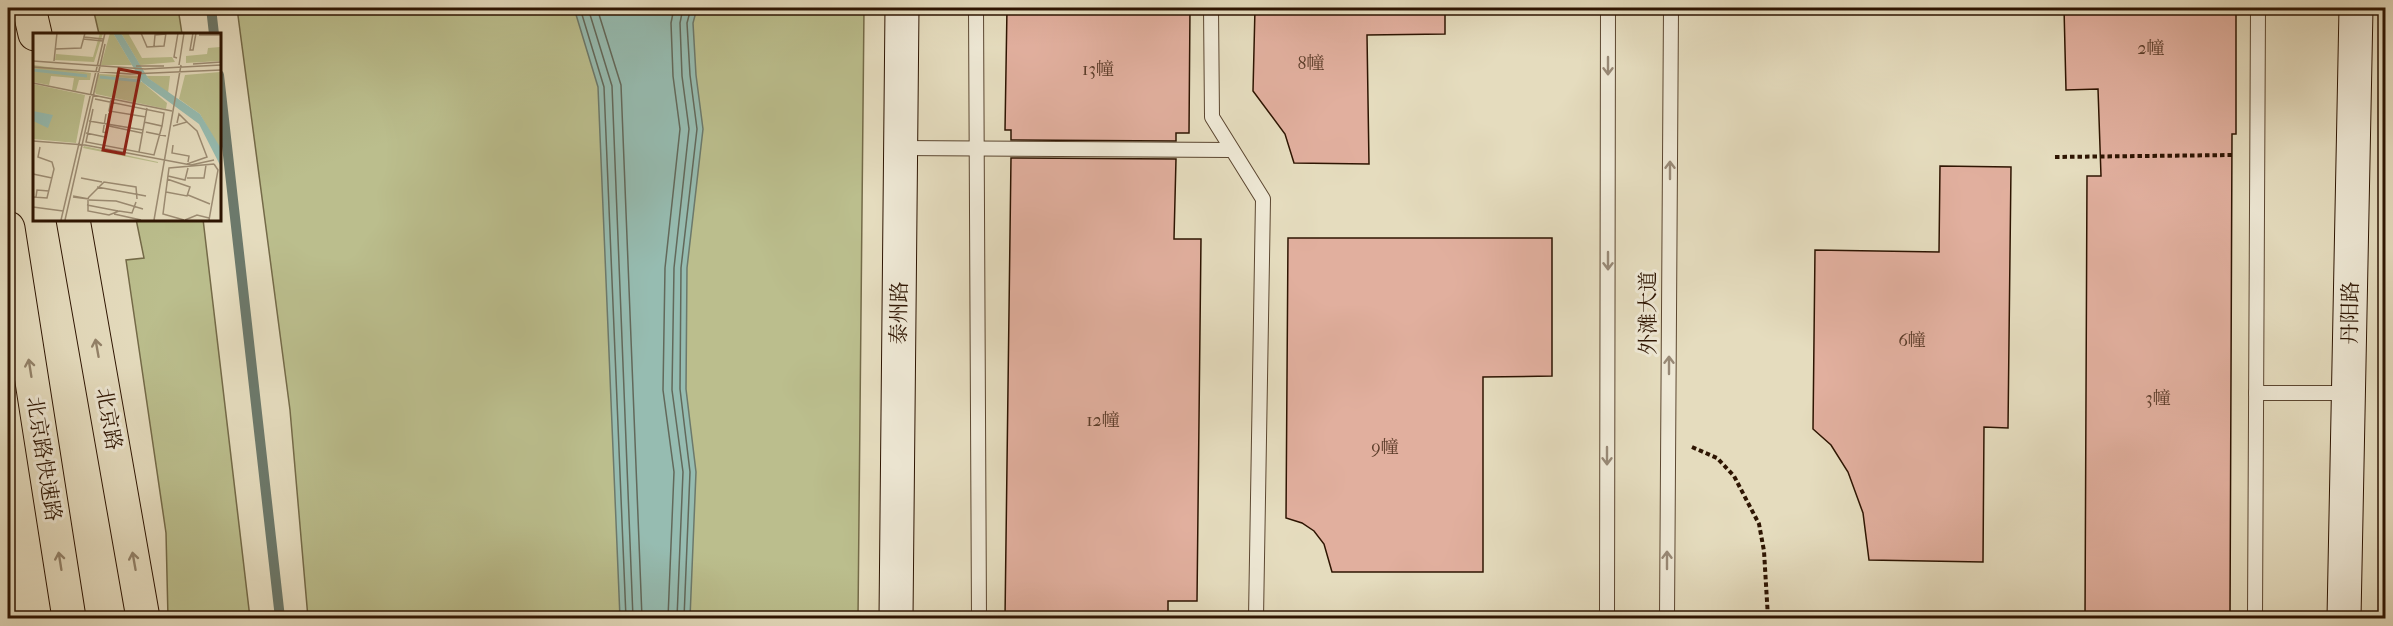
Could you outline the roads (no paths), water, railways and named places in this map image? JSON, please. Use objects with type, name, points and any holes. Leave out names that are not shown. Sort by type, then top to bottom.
[{"type":"main road","points":[[29,8],[35,33]]},
{"type":"main road","name":"北京路","points":[[73,220],[144,618]]},
{"type":"main road","name":"北京路快速路","points":[[8,228],[69,618]]},
{"type":"street","name":"泰州路","points":[[896,618],[902,8]]},
{"type":"street","name":"丹阳路","points":[[2344,618],[2356,8]]},
{"type":"lane","points":[[976,8],[979,618]]},
{"type":"lane","points":[[1211,8],[1212,117],[1263,199],[1256,618]]},
{"type":"lane","name":"外滩大道","points":[[1607,618],[1608,8]]},
{"type":"lane","name":"外滩大道","points":[[1667,618],[1671,8]]},
{"type":"lane","points":[[2255,618],[2258,8]]},
{"type":"lane","points":[[900,148],[1232,150]]},
{"type":"lane","points":[[2256,393],[2348,393]]},
{"type":"water","points":[[574,8],[697,8],[693,23],[696,75],[703,129],[687,268],[686,389],[696,472],[690,618],[620,618],[598,87]]},
{"type":"waterway","points":[[211,8],[214,33]]},
{"type":"waterway","points":[[220,84],[280,618]]}]
